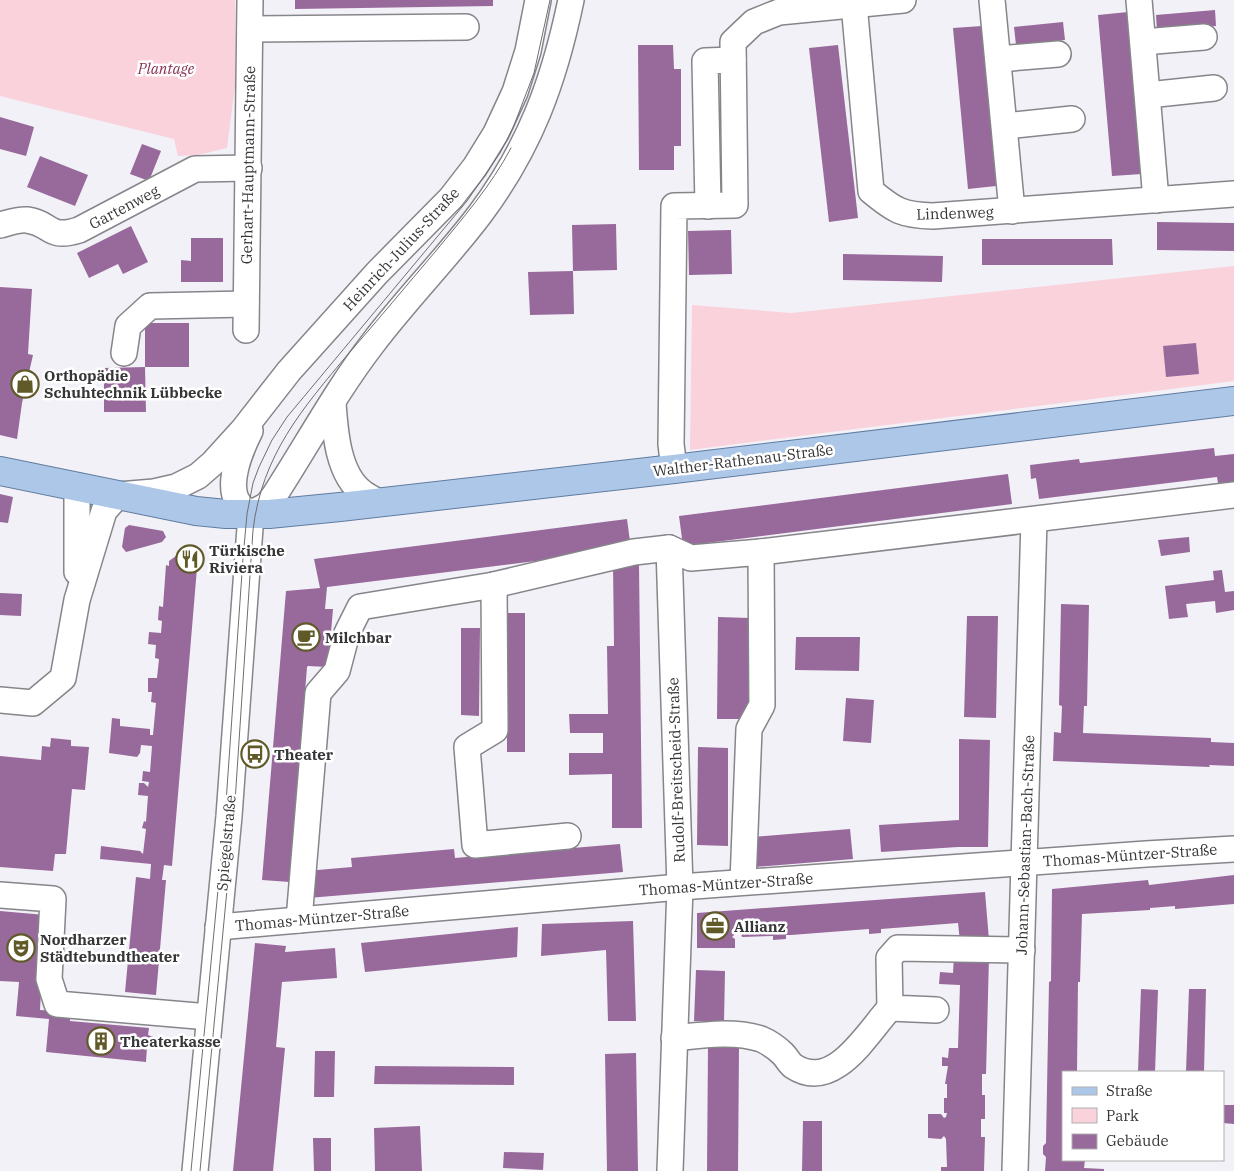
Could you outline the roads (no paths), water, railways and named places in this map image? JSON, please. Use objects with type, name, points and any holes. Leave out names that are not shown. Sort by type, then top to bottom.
[{"type":"main road","name":"Walther-Rathenau-Straße","points":[[0,470],[196,511],[226,514],[295,512],[674,469],[1234,401]]},
{"type":"street","name":"Gerhart-Hauptmann-Straße","points":[[246,330],[250,0]]},
{"type":"street","name":"Heinrich-Julius-Straße","points":[[118,495],[154,492],[176,487],[198,476],[213,463],[267,398],[377,273],[451,198],[496,133],[515,92],[528,51],[538,0]]},
{"type":"street","points":[[251,514],[267,505],[274,496],[372,344],[479,215],[511,168],[526,141],[547,91],[556,64],[571,0]]},
{"type":"street","points":[[674,469],[671,444],[674,206],[735,206],[733,42],[754,22],[779,12],[903,0]]},
{"type":"street","points":[[992,0],[1012,211]]},
{"type":"street","points":[[1139,0],[1156,200]]},
{"type":"street","name":"Lindenweg","points":[[854,4],[871,191],[891,208],[912,216],[942,215],[1234,194]]},
{"type":"street","points":[[250,29],[466,27]]},
{"type":"street","points":[[1143,42],[1204,37]]},
{"type":"street","points":[[999,60],[1058,54]]},
{"type":"street","points":[[1148,95],[1214,88]]},
{"type":"street","points":[[1005,126],[1072,119]]},
{"type":"street","name":"Gartenweg","points":[[0,225],[26,220],[58,234],[67,234],[79,230],[195,169],[248,168]]},
{"type":"street","points":[[124,353],[128,326],[150,306],[246,304]]},
{"type":"street","name":"Heinrich-Julius-Straße","points":[[251,514],[239,504],[235,496],[234,483],[237,462],[242,448],[267,398]]},
{"type":"street","points":[[333,403],[334,429],[348,477],[362,493],[380,503]]},
{"type":"street","points":[[77,486],[77,600]]},
{"type":"street","points":[[0,700],[33,703],[63,678],[77,600],[104,511],[118,495]]},
{"type":"street","points":[[299,920],[318,693],[337,671],[347,633],[360,607],[494,585],[634,552],[669,548],[691,558],[761,552],[1234,495]]},
{"type":"street","name":"Spiegelstraße","points":[[195,1171],[230,816],[251,514]]},
{"type":"street","name":"Johann-Sebastian-Bach-Straße","points":[[1015,1171],[1034,520]]},
{"type":"street","name":"Rudolf-Breitscheid-Straße","points":[[669,548],[680,887],[670,1171]]},
{"type":"street","points":[[743,882],[749,729],[762,704],[761,552]]},
{"type":"street","points":[[494,585],[495,730],[468,747],[475,845],[568,836]]},
{"type":"street","name":"Thomas-Müntzer-Straße","points":[[218,927],[743,882],[1234,849]]},
{"type":"street","points":[[0,894],[53,900],[49,979],[57,1004],[209,1017]]},
{"type":"street","points":[[674,1038],[708,1035],[743,1036],[763,1040],[782,1053],[792,1065],[808,1072],[821,1073],[839,1065],[857,1049],[890,1008],[889,958],[898,948],[1022,950]]},
{"type":"street","points":[[890,1008],[936,1010]]},
{"type":"tram line","points":[[191,1171],[225,817],[243,558],[247,514],[253,483],[272,440],[287,417],[467,201],[500,153],[513,128],[534,73],[550,0]]},
{"type":"tram line","points":[[200,1171],[234,817],[253,530],[265,479],[275,456],[300,414],[466,215],[511,148]]},
{"type":"place","name":"Orthopädie Schuhtechnik Lübbecke","points":[[25,384]]},
{"type":"place","name":"Türkische Riviera","points":[[190,559]]},
{"type":"place","name":"Milchbar","points":[[306,637]]},
{"type":"place","name":"Theater","points":[[255,754]]},
{"type":"place","name":"Allianz","points":[[715,926]]},
{"type":"place","name":"Nordharzer Städtebundtheater","points":[[21,948]]},
{"type":"place","name":"Theaterkasse","points":[[101,1041]]},
{"type":"park label","name":"Plantage","points":[[166,68]]}]
